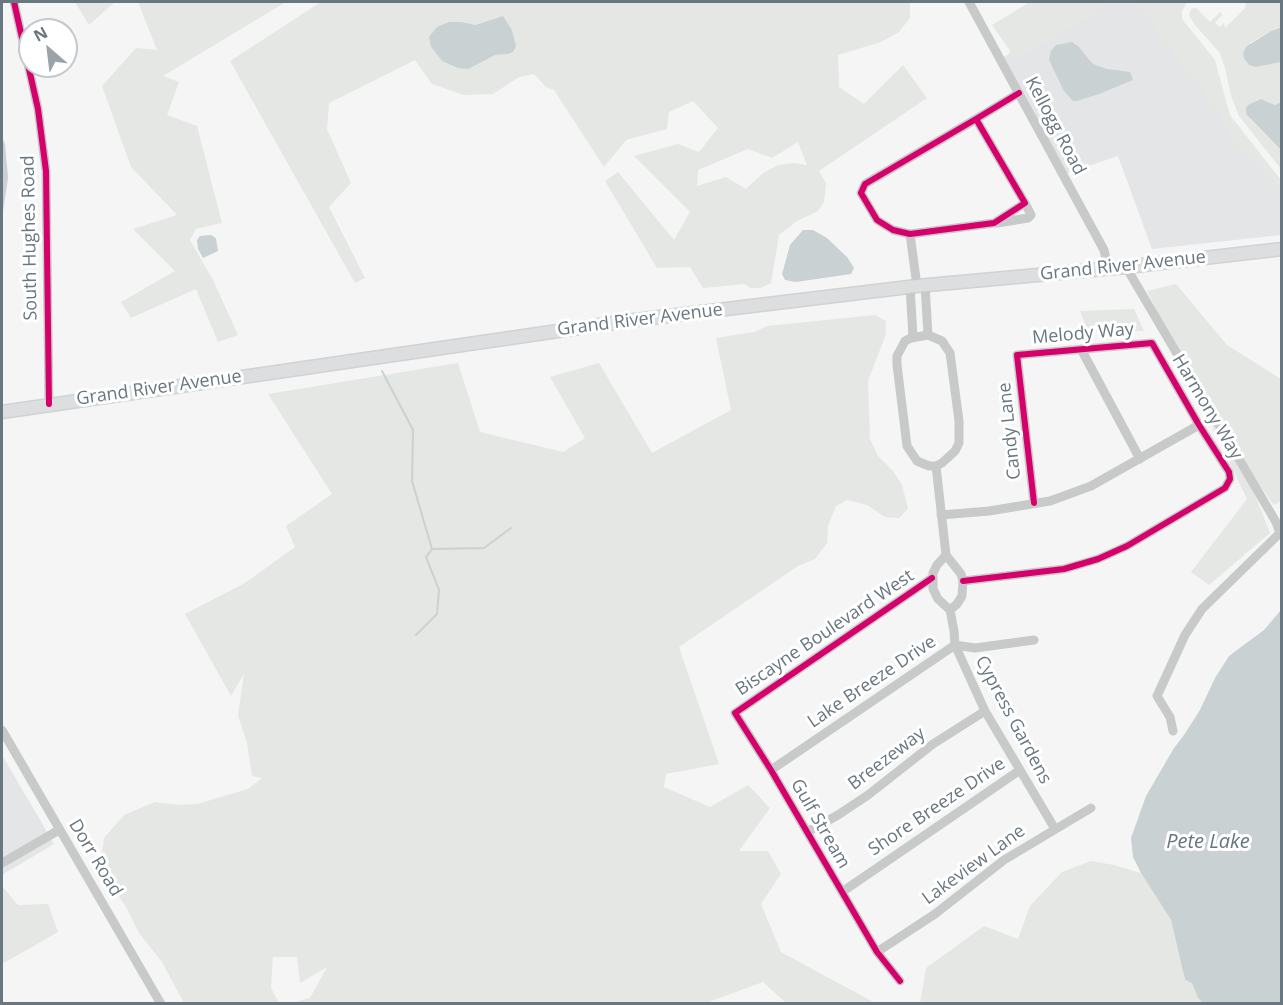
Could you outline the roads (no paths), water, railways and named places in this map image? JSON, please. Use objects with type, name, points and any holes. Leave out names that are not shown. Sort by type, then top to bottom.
[{"type":"main road","name":"Grand River Avenue","points":[[2,412],[546,332],[917,286],[1126,267],[1281,249]]},
{"type":"street","name":"South Hughes Road","points":[[14,2],[38,109],[46,171],[49,404]]},
{"type":"street","name":"Kellogg Road","points":[[969,2],[1104,250],[1108,268]]},
{"type":"street","points":[[976,119],[1031,215],[1028,218],[910,234],[892,230],[877,220],[861,193],[865,184],[1019,93]]},
{"type":"street","points":[[994,223],[1025,203]]},
{"type":"street","points":[[910,234],[917,286],[928,335]]},
{"type":"street","points":[[1126,267],[1276,522],[1280,533],[1202,609],[1185,635],[1157,696],[1170,717],[1173,731]]},
{"type":"street","points":[[914,337],[917,286]]},
{"type":"street","points":[[928,335],[942,341],[950,353],[958,421],[959,443],[956,451],[936,466],[917,461],[907,446],[897,356],[901,346],[914,337],[928,335]]},
{"type":"street","name":"Melody Way","points":[[1017,355],[1152,343]]},
{"type":"street","name":"Harmony Way","points":[[963,581],[1064,569],[1098,559],[1127,546],[1226,488],[1230,479],[1229,472],[1152,343]]},
{"type":"street","points":[[1081,349],[1140,459]]},
{"type":"street","name":"Candy Lane","points":[[1017,355],[1034,503]]},
{"type":"street","points":[[941,515],[989,511],[1050,501],[1092,486],[1199,425]]},
{"type":"street","points":[[936,466],[946,555],[961,574],[963,581],[962,596],[950,610]]},
{"type":"street","points":[[932,578],[937,565],[946,555]]},
{"type":"street","name":"Cypress Gardens","points":[[932,578],[933,589],[938,598],[950,610],[955,645],[985,711],[1055,829]]},
{"type":"street","name":"Biscayne Boulevard West","points":[[735,713],[932,578]]},
{"type":"street","name":"Lake Breeze Drive","points":[[771,771],[955,645],[975,648],[1034,640]]},
{"type":"street","name":"Breezeway","points":[[807,832],[868,795],[933,744],[985,711]]},
{"type":"street","name":"Gulf Stream","points":[[735,713],[877,951],[900,981]]},
{"type":"street","name":"Dorr Road","points":[[2,730],[161,1004]]},
{"type":"street","name":"Shore Breeze Drive","points":[[842,892],[1020,770]]},
{"type":"street","name":"Lakeview Lane","points":[[877,951],[934,914],[1004,860],[1091,808]]},
{"type":"street","points":[[2,863],[59,830]]},
{"type":"water","points":[[503,16],[512,30],[516,46],[513,52],[495,55],[468,69],[458,68],[442,61],[431,47],[429,37],[437,27],[449,22],[475,25]]},
{"type":"water","points":[[1281,27],[1281,62],[1256,67],[1249,65],[1243,53],[1247,46]]},
{"type":"water","points":[[1072,42],[1095,65],[1130,72],[1133,80],[1099,94],[1073,101],[1064,91],[1049,60],[1051,51],[1056,45]]},
{"type":"water","points":[[1261,99],[1275,105],[1281,102],[1281,150],[1246,114],[1248,105]]},
{"type":"water","points":[[2,137],[5,144],[8,178],[2,218]]},
{"type":"water","points":[[803,230],[813,230],[827,238],[847,257],[854,268],[851,274],[796,282],[785,280],[782,274],[790,245]]},
{"type":"water","points":[[211,235],[216,238],[218,251],[203,258],[198,249],[197,240],[200,236]]},
{"type":"water","name":"Pete Lake","points":[[1281,610],[1281,1003],[1203,1003],[1198,998],[1192,983],[1185,980],[1171,920],[1133,857],[1131,838],[1146,796],[1174,748],[1200,710],[1215,678],[1229,656],[1264,630]]},
{"type":"waterway","points":[[382,371],[413,430],[412,481],[432,549],[426,557],[439,590],[437,614],[416,635]]},
{"type":"waterway","points":[[433,549],[484,548],[511,528]]}]
